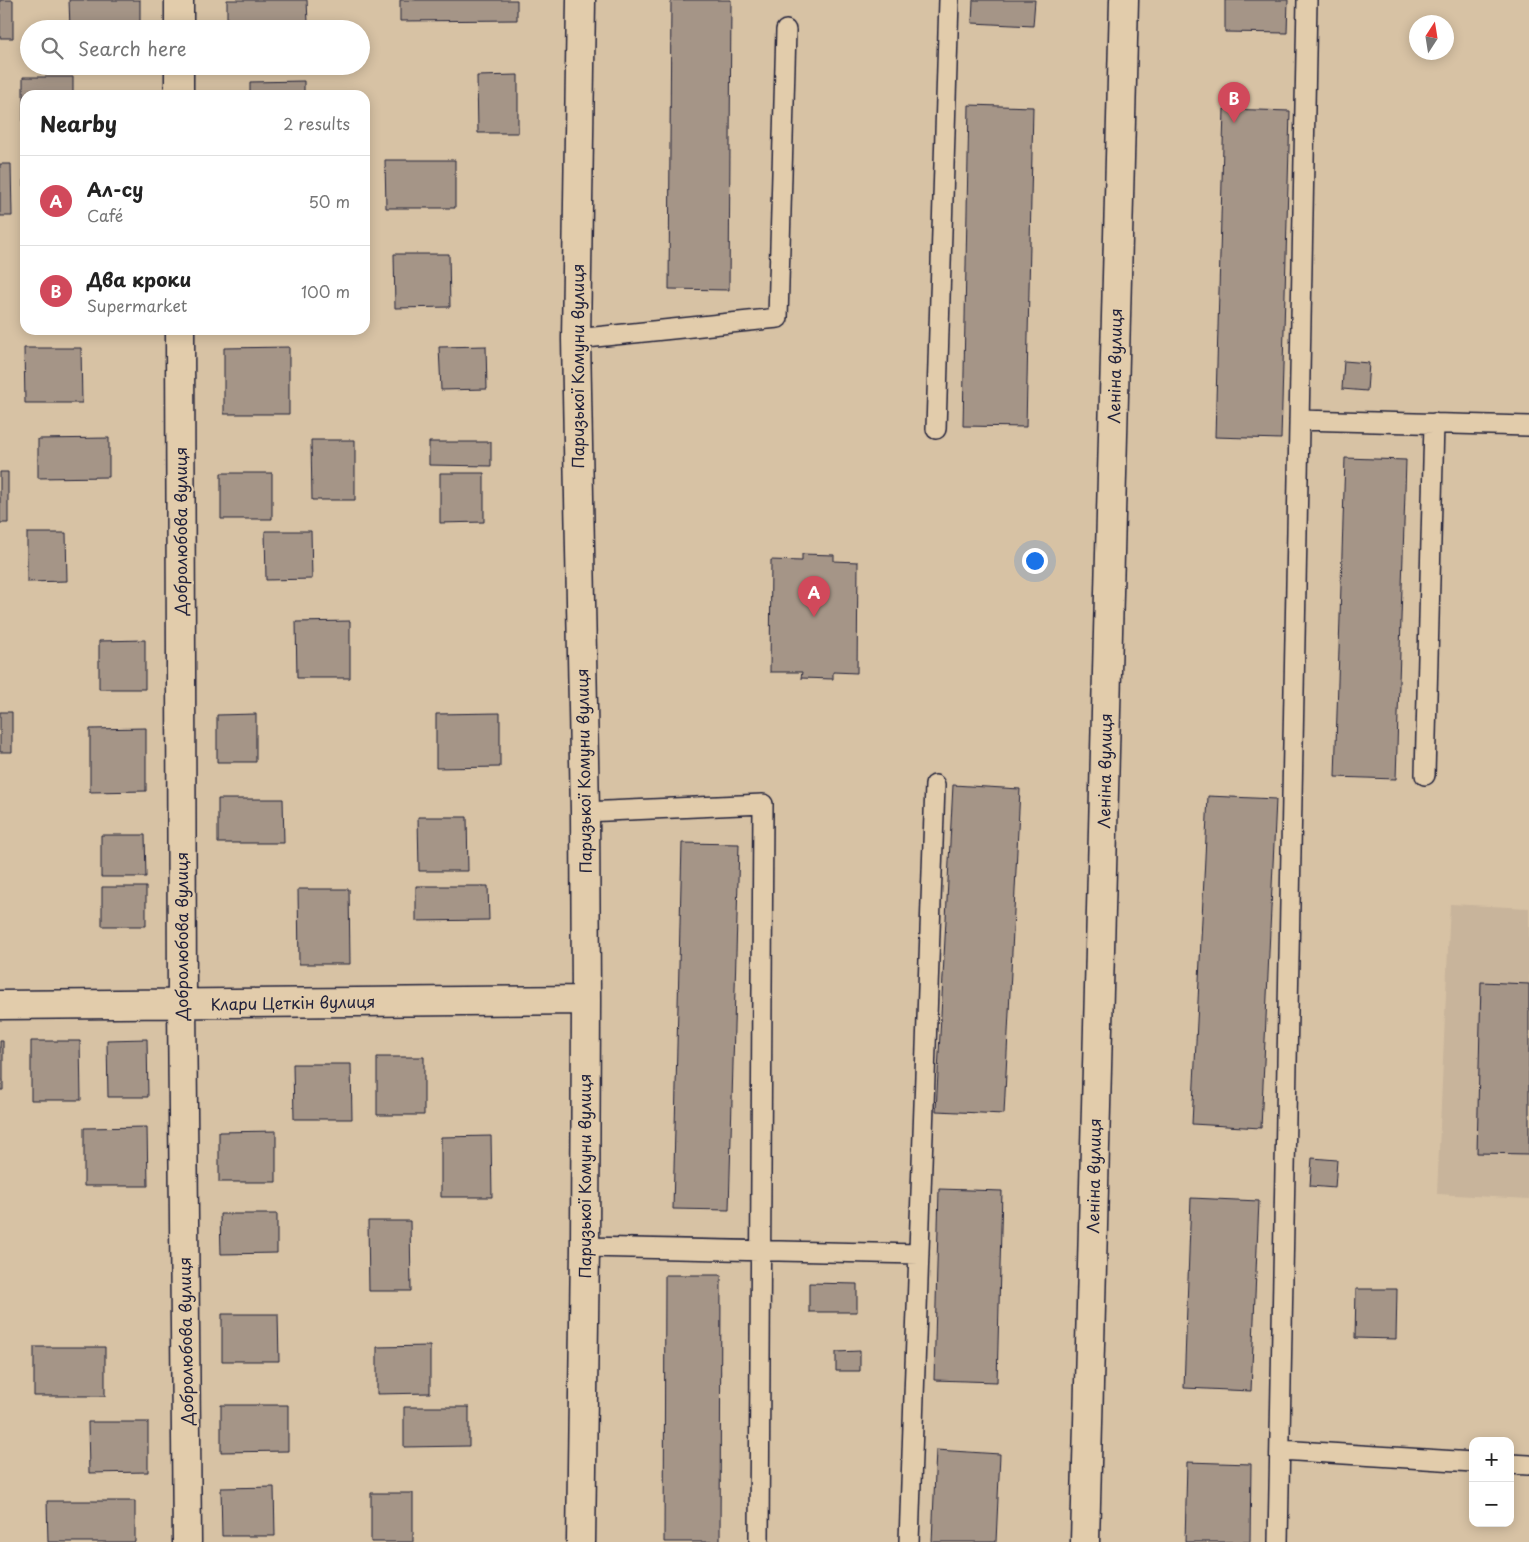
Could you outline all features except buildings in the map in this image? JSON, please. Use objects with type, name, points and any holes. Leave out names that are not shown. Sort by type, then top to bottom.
[{"type":"street","points":[[178,0],[179,20]]},
{"type":"street","name":"Паризької Комуни вулиця","points":[[581,0],[576,339],[585,812],[586,1000],[581,1542]]},
{"type":"street","name":"Леніна вулиця","points":[[1085,1542],[1124,0]]},
{"type":"street","points":[[179,75],[179,90]]},
{"type":"street","name":"Добролюбова вулиця","points":[[180,335],[182,1004],[188,1542]]},
{"type":"street","name":"Клари Цеткін вулиця","points":[[0,1005],[586,1000]]},
{"type":"lane","points":[[936,429],[949,0]]},
{"type":"lane","points":[[1278,1542],[1307,0]]},
{"type":"lane","points":[[576,339],[778,318],[786,30]]},
{"type":"lane","points":[[1299,420],[1529,426]]},
{"type":"lane","points":[[1425,775],[1434,423]]},
{"type":"lane","points":[[908,1542],[935,785]]},
{"type":"lane","points":[[585,812],[763,804],[758,1542]]},
{"type":"lane","points":[[585,1247],[919,1254]]},
{"type":"lane","points":[[1280,1450],[1469,1462]]},
{"type":"lane","points":[[1514,1464],[1529,1465]]},
{"type":"shaded area","points":[[1450,904],[1529,908],[1529,1199],[1437,1194]]},
{"type":"place","name":"Два кроки","points":[[1234,123]]},
{"type":"place","name":"Ал-су","points":[[814,617]]}]
